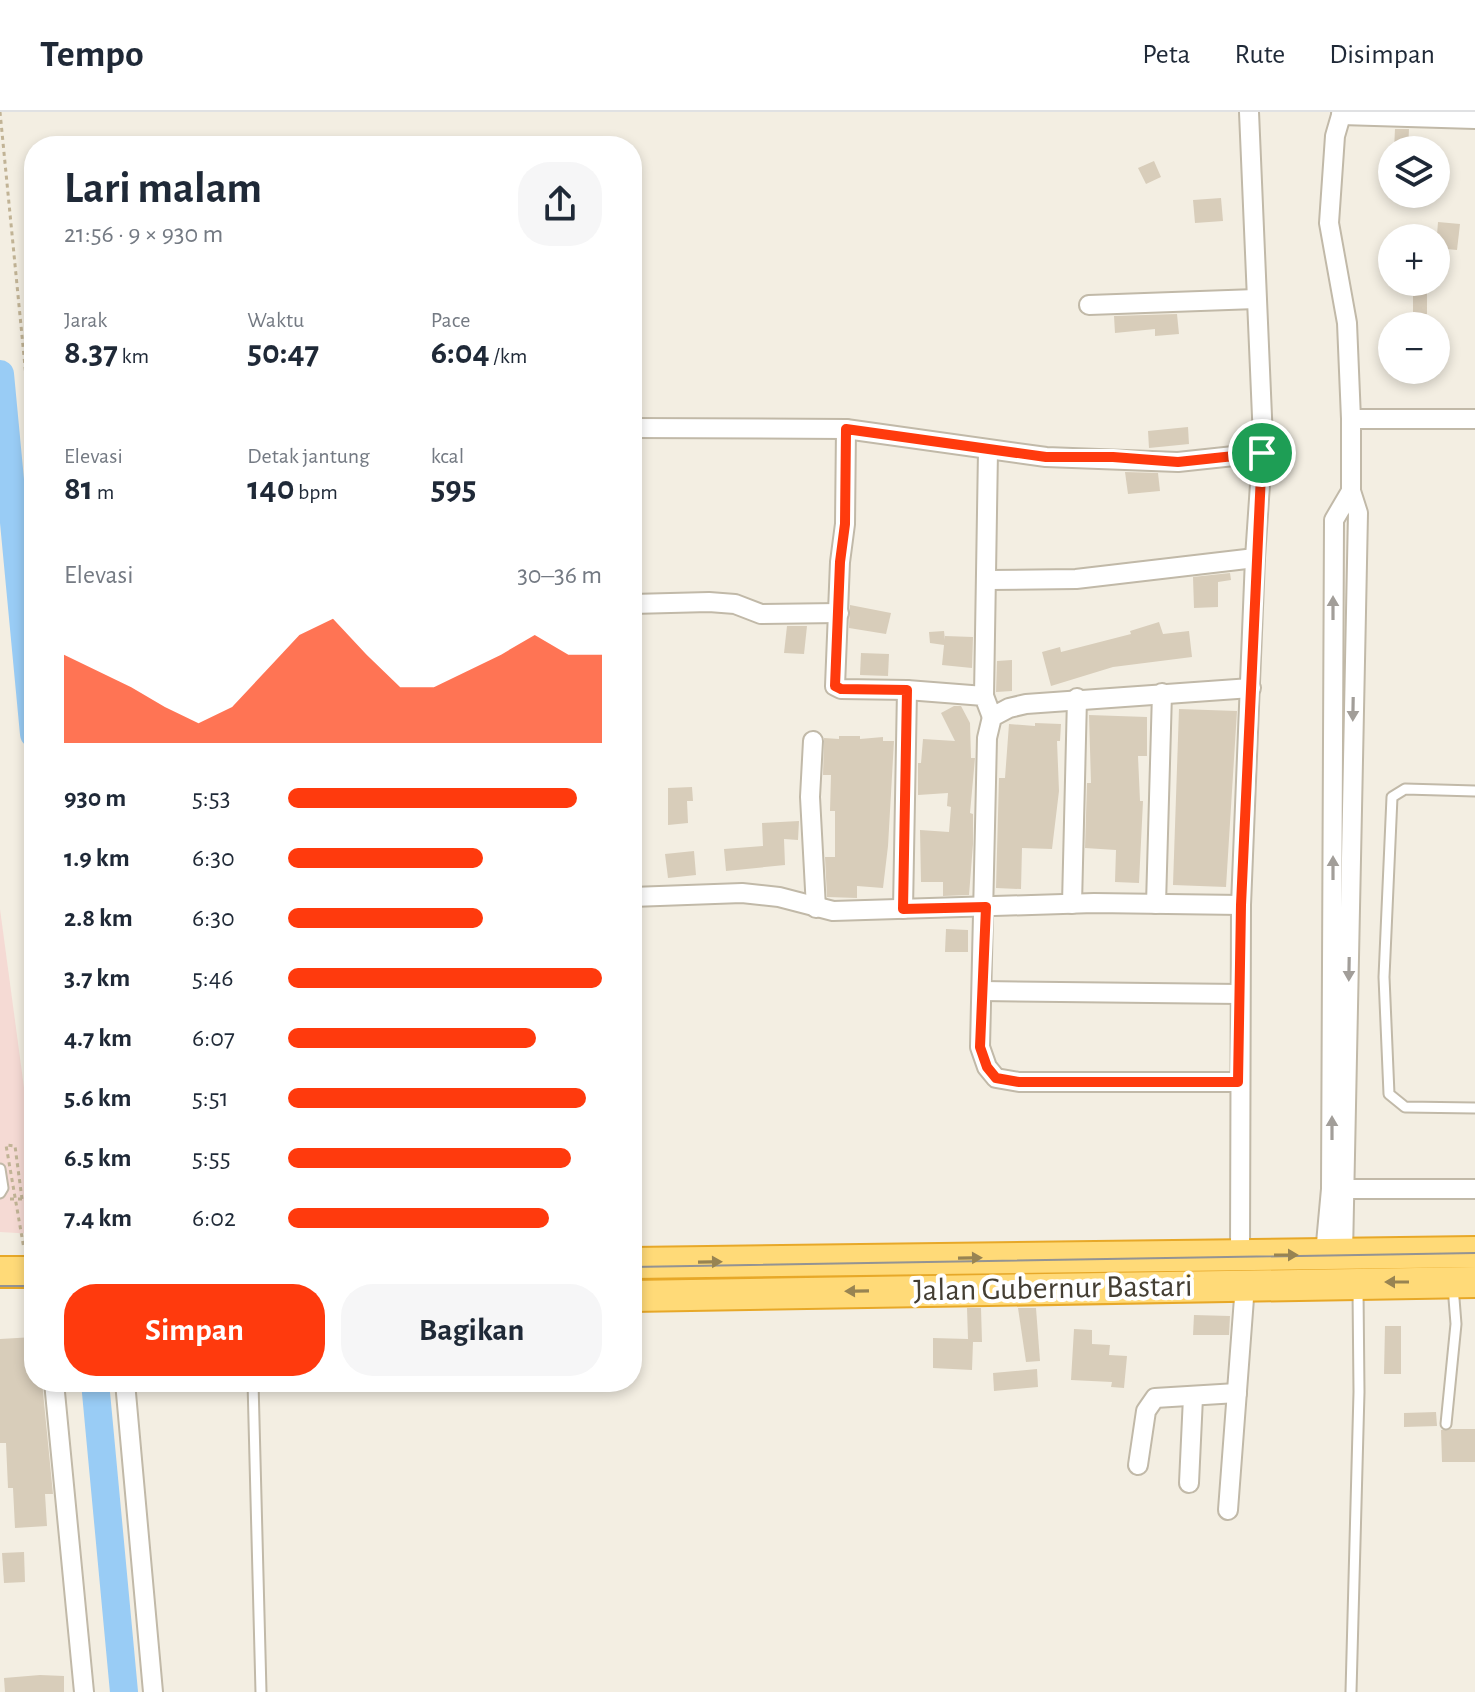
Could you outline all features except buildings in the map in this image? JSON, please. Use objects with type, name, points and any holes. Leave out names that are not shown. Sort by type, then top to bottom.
[{"type":"highway","name":"Jalan Gubernur Bastari","points":[[642,1263],[1240,1255],[1336,1245],[1475,1252]]},
{"type":"highway","points":[[812,1291],[818,1260]]},
{"type":"highway","points":[[0,1272],[24,1263]]},
{"type":"highway","name":"Jalan Gubernur Bastari","points":[[642,1296],[1464,1282]]},
{"type":"street","points":[[1240,1255],[1238,1082],[1241,905],[1262,453],[1249,112]]},
{"type":"street","points":[[1336,1245],[1358,513],[1351,491],[1347,323],[1329,223],[1335,136],[1342,113],[1475,119]]},
{"type":"street","points":[[1089,305],[1256,299]]},
{"type":"street","points":[[1351,419],[1475,419]]},
{"type":"street","points":[[642,428],[846,429],[1046,457],[1113,457],[1178,462],[1262,453]]},
{"type":"street","points":[[846,429],[845,524],[840,562],[835,686],[841,689],[984,696]]},
{"type":"street","points":[[988,451],[984,696],[992,717],[987,738],[986,907],[980,1047],[987,1067],[996,1078],[1019,1082],[1238,1082]]},
{"type":"street","points":[[988,580],[1076,579],[1255,558]]},
{"type":"street","points":[[642,604],[709,602],[735,604],[761,614],[839,613]]},
{"type":"street","points":[[992,717],[1026,704],[1077,698],[1251,688]]},
{"type":"street","points":[[903,909],[907,690]]},
{"type":"street","points":[[1156,904],[1162,693]]},
{"type":"street","points":[[1072,904],[1077,698]]},
{"type":"street","points":[[813,741],[810,797],[816,908]]},
{"type":"street","points":[[642,897],[742,893],[779,897],[816,908],[1241,905]]},
{"type":"street","points":[[982,991],[1240,994]]},
{"type":"street","points":[[1339,1198],[1475,1189]]},
{"type":"street","points":[[1228,1510],[1245,1285]]},
{"type":"street","points":[[55,1392],[84,1692]]},
{"type":"street","points":[[126,1392],[153,1692]]},
{"type":"street","points":[[1138,1465],[1146,1411],[1150,1403],[1160,1396],[1237,1393]]},
{"type":"street","points":[[1189,1483],[1193,1397]]},
{"type":"lane","points":[[1475,791],[1405,789],[1392,797],[1384,977],[1389,1094],[1405,1107],[1475,1108]]},
{"type":"lane","points":[[0,1169],[3,1184],[0,1193]]},
{"type":"lane","points":[[1351,1692],[1359,1392],[1358,1282]]},
{"type":"lane","points":[[1446,1424],[1456,1324],[1464,1282]]},
{"type":"lane","points":[[253,1392],[261,1692]]},
{"type":"path","points":[[0,112],[24,356]]},
{"type":"path","points":[[22,1199],[15,1146],[6,1145],[24,1236]]},
{"type":"shaded area","points":[[0,909],[24,1088],[24,1233],[0,1232]]},
{"type":"waterway","points":[[0,374],[24,628]]},
{"type":"waterway","points":[[96,1392],[124,1692]]},
{"type":"tram line","points":[[642,1267],[1475,1253]]},
{"type":"tram line","points":[[0,1286],[24,1286]]},
{"type":"route","points":[[846,429],[1046,457],[1113,457],[1178,462],[1262,453],[1241,905],[1238,1082],[1019,1082],[996,1078],[987,1067],[980,1047],[986,907],[903,909],[907,690],[841,689],[835,686],[840,562],[845,524],[846,429]]}]
